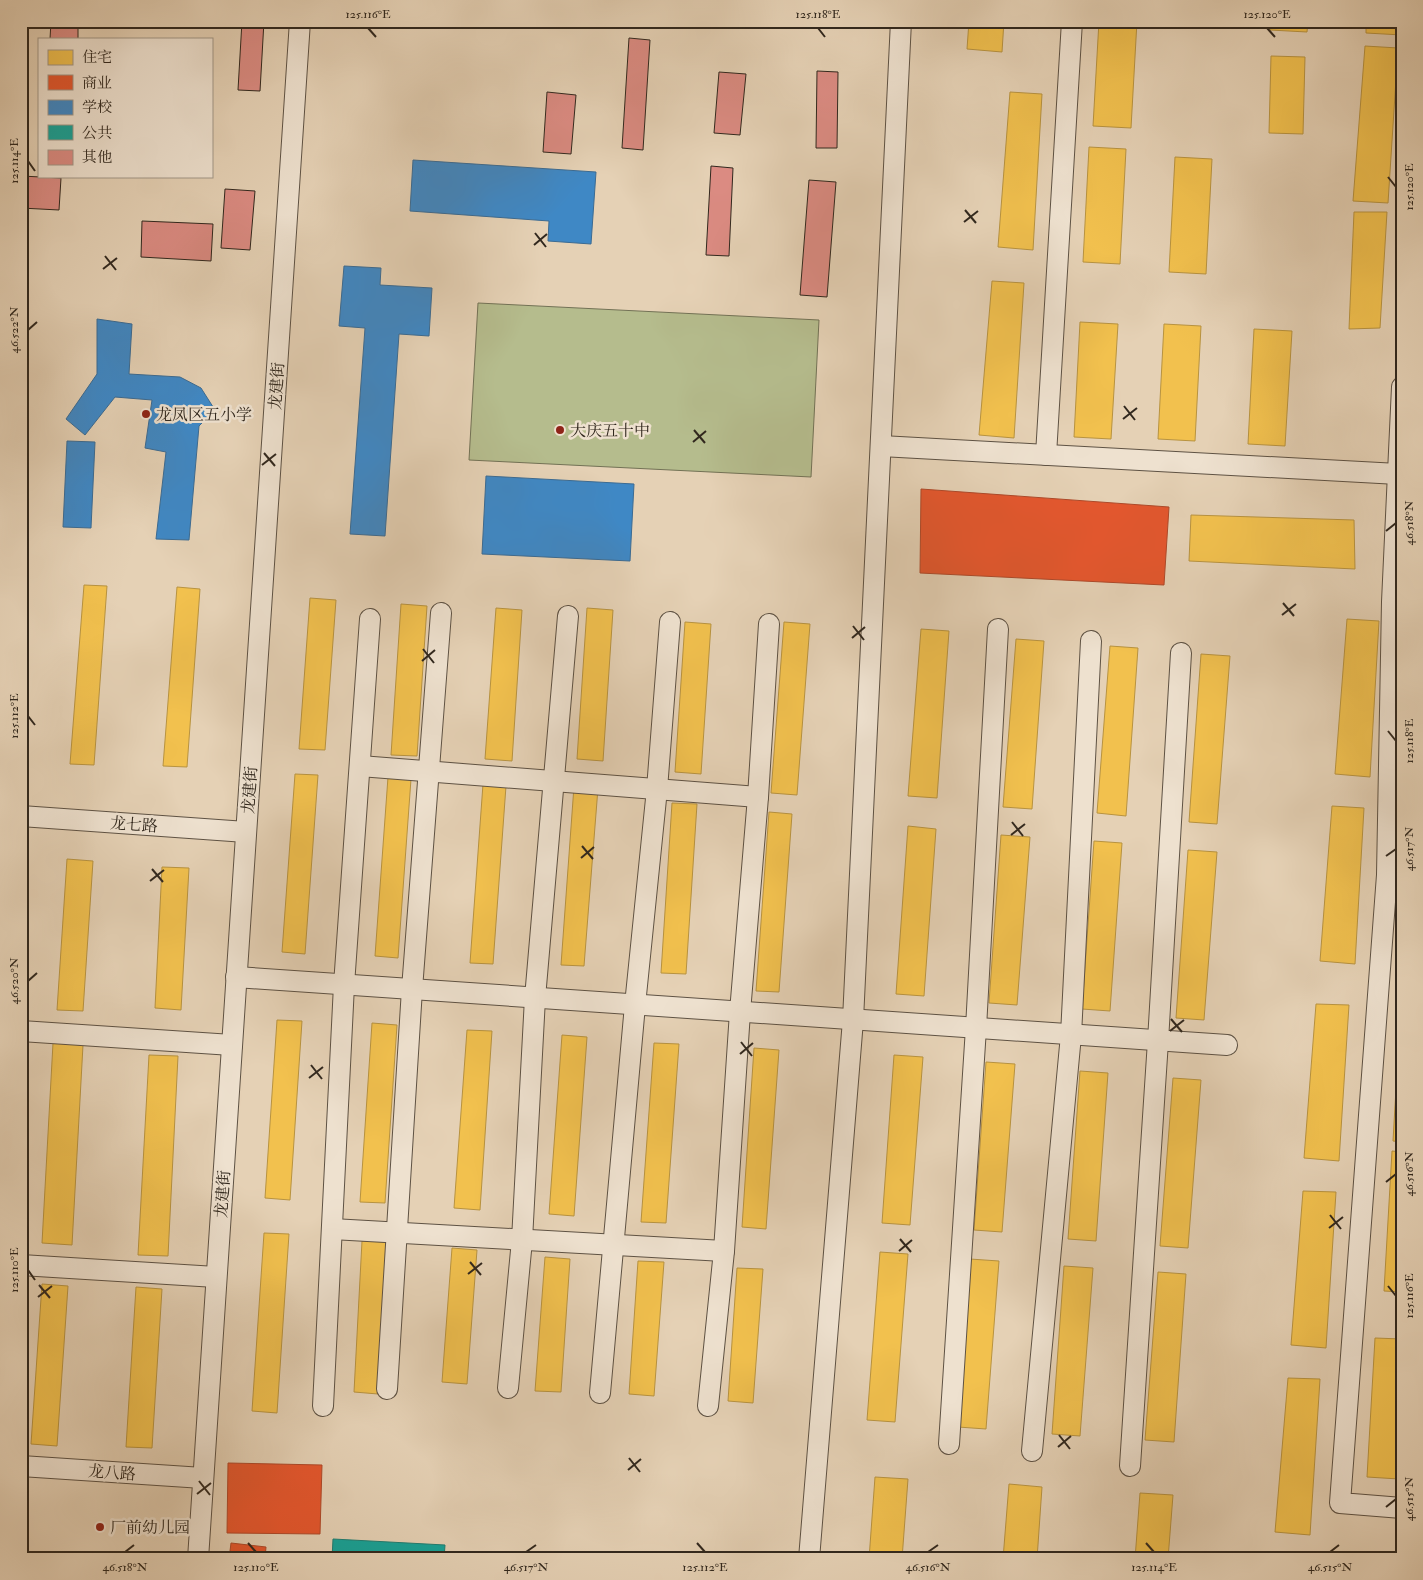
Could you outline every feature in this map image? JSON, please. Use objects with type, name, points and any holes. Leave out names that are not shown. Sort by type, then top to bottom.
[{"type":"street","name":"龙建街","points":[[198,1559],[300,21]]},
{"type":"street","points":[[809,1559],[853,1020],[902,21]]},
{"type":"street","points":[[1046,455],[1072,21]]},
{"type":"street","points":[[1402,386],[1398,474],[1397,602],[1387,876],[1340,1504],[1402,1508]]},
{"type":"street","points":[[881,446],[1398,474]]},
{"type":"street","points":[[387,1389],[412,989],[441,613]]},
{"type":"street","points":[[508,1388],[522,1240],[536,998],[568,616]]},
{"type":"street","points":[[324,1406],[344,985],[370,619]]},
{"type":"street","points":[[600,1393],[635,1005],[657,789],[670,622]]},
{"type":"street","points":[[708,1406],[724,1252],[740,1012],[758,797],[768,624]]},
{"type":"street","points":[[949,1444],[976,1028],[998,629]]},
{"type":"street","points":[[1032,1451],[1071,1035],[1091,641]]},
{"type":"street","points":[[1130,1466],[1181,653]]},
{"type":"street","points":[[360,766],[758,797]]},
{"type":"street","name":"龙七路","points":[[21,816],[246,832]]},
{"type":"street","points":[[236,977],[1227,1045]]},
{"type":"street","points":[[21,1031],[232,1045]]},
{"type":"street","points":[[332,1229],[724,1252]]},
{"type":"street","points":[[21,1265],[216,1276]]},
{"type":"street","name":"龙八路","points":[[21,1466],[203,1478]]},
{"type":"green space","points":[[478,303],[819,320],[811,477],[469,460]]},
{"type":"building: 住宅","points":[[969,21],[1004,21],[1002,52],[967,49]]},
{"type":"building: 住宅","points":[[1099,21],[1137,21],[1131,128],[1093,126]]},
{"type":"building: 住宅","points":[[1271,21],[1308,21],[1307,32],[1270,30]]},
{"type":"building: 住宅","points":[[1366,21],[1402,21],[1402,35],[1366,33]]},
{"type":"building: 住宅","points":[[1365,46],[1398,48],[1388,203],[1353,201]]},
{"type":"building: 住宅","points":[[1271,56],[1305,57],[1303,134],[1269,133]]},
{"type":"building: 住宅","points":[[1010,92],[1042,94],[1033,250],[998,247]]},
{"type":"building: 住宅","points":[[1089,147],[1126,149],[1120,264],[1083,262]]},
{"type":"building: 住宅","points":[[1175,157],[1212,159],[1206,274],[1169,272]]},
{"type":"building: 住宅","points":[[1354,212],[1387,212],[1380,328],[1349,329]]},
{"type":"building: 住宅","points":[[992,281],[1024,283],[1014,438],[979,435]]},
{"type":"building: 住宅","points":[[1080,322],[1118,324],[1111,439],[1074,437]]},
{"type":"building: 住宅","points":[[1164,324],[1201,326],[1195,441],[1158,439]]},
{"type":"building: 住宅","points":[[1254,329],[1292,331],[1285,446],[1248,444]]},
{"type":"building: 住宅","points":[[1191,515],[1354,520],[1355,569],[1189,561]]},
{"type":"building: 住宅","points":[[84,585],[107,586],[94,765],[70,764]]},
{"type":"building: 住宅","points":[[177,587],[200,589],[187,767],[163,766]]},
{"type":"building: 住宅","points":[[310,598],[336,600],[325,750],[299,749]]},
{"type":"building: 住宅","points":[[401,604],[427,606],[417,756],[391,755]]},
{"type":"building: 住宅","points":[[496,608],[522,610],[512,761],[485,759]]},
{"type":"building: 住宅","points":[[587,608],[613,610],[603,761],[577,759]]},
{"type":"building: 住宅","points":[[1347,619],[1379,621],[1370,777],[1335,774]]},
{"type":"building: 住宅","points":[[685,622],[711,624],[701,774],[675,772]]},
{"type":"building: 住宅","points":[[784,622],[810,624],[797,795],[771,793]]},
{"type":"building: 住宅","points":[[921,629],[949,631],[937,798],[908,796]]},
{"type":"building: 住宅","points":[[1016,639],[1044,641],[1032,809],[1003,807]]},
{"type":"building: 住宅","points":[[1110,646],[1138,648],[1126,816],[1097,813]]},
{"type":"building: 住宅","points":[[1201,654],[1230,656],[1217,824],[1189,822]]},
{"type":"building: 住宅","points":[[295,774],[318,775],[305,954],[282,952]]},
{"type":"building: 住宅","points":[[388,777],[411,779],[398,958],[375,956]]},
{"type":"building: 住宅","points":[[483,784],[506,786],[493,964],[470,963]]},
{"type":"building: 住宅","points":[[574,786],[598,788],[584,966],[561,965]]},
{"type":"building: 住宅","points":[[672,803],[697,804],[686,974],[661,973]]},
{"type":"building: 住宅","points":[[1332,806],[1364,808],[1355,964],[1320,961]]},
{"type":"building: 住宅","points":[[769,812],[792,814],[779,992],[756,991]]},
{"type":"building: 住宅","points":[[908,826],[936,829],[924,996],[896,994]]},
{"type":"building: 住宅","points":[[1001,835],[1030,837],[1017,1005],[989,1003]]},
{"type":"building: 住宅","points":[[1094,841],[1122,843],[1110,1011],[1082,1009]]},
{"type":"building: 住宅","points":[[1188,850],[1217,852],[1204,1020],[1176,1018]]},
{"type":"building: 住宅","points":[[67,859],[93,861],[83,1011],[57,1010]]},
{"type":"building: 住宅","points":[[162,867],[189,868],[181,1010],[155,1008]]},
{"type":"building: 住宅","points":[[1402,1001],[1402,1142],[1393,1141]]},
{"type":"building: 住宅","points":[[1316,1004],[1349,1005],[1339,1161],[1304,1158]]},
{"type":"building: 住宅","points":[[277,1020],[302,1021],[290,1200],[265,1198]]},
{"type":"building: 住宅","points":[[372,1023],[397,1025],[385,1203],[360,1202]]},
{"type":"building: 住宅","points":[[467,1030],[492,1031],[480,1210],[454,1208]]},
{"type":"building: 住宅","points":[[562,1035],[587,1037],[574,1216],[549,1214]]},
{"type":"building: 住宅","points":[[53,1043],[83,1045],[72,1245],[42,1243]]},
{"type":"building: 住宅","points":[[654,1043],[679,1044],[666,1223],[641,1222]]},
{"type":"building: 住宅","points":[[754,1048],[779,1050],[766,1229],[742,1227]]},
{"type":"building: 住宅","points":[[149,1055],[178,1056],[168,1256],[138,1255]]},
{"type":"building: 住宅","points":[[894,1055],[923,1057],[910,1225],[882,1223]]},
{"type":"building: 住宅","points":[[986,1062],[1015,1064],[1002,1232],[974,1230]]},
{"type":"building: 住宅","points":[[1080,1071],[1108,1073],[1096,1241],[1068,1239]]},
{"type":"building: 住宅","points":[[1173,1078],[1201,1080],[1188,1248],[1160,1246]]},
{"type":"building: 住宅","points":[[1392,1151],[1402,1152],[1402,1292],[1384,1291]]},
{"type":"building: 住宅","points":[[1303,1191],[1336,1192],[1326,1348],[1291,1345]]},
{"type":"building: 住宅","points":[[264,1233],[289,1234],[277,1413],[252,1411]]},
{"type":"building: 住宅","points":[[362,1241],[387,1242],[378,1394],[354,1392]]},
{"type":"building: 住宅","points":[[452,1248],[477,1250],[467,1384],[442,1382]]},
{"type":"building: 住宅","points":[[880,1252],[908,1254],[895,1422],[867,1420]]},
{"type":"building: 住宅","points":[[545,1257],[570,1259],[561,1392],[535,1391]]},
{"type":"building: 住宅","points":[[970,1259],[999,1261],[986,1429],[958,1427]]},
{"type":"building: 住宅","points":[[638,1261],[664,1262],[654,1396],[629,1394]]},
{"type":"building: 住宅","points":[[1064,1266],[1093,1268],[1080,1436],[1052,1434]]},
{"type":"building: 住宅","points":[[737,1268],[763,1269],[753,1403],[728,1401]]},
{"type":"building: 住宅","points":[[1158,1272],[1186,1274],[1174,1442],[1145,1440]]},
{"type":"building: 住宅","points":[[42,1284],[68,1286],[57,1446],[31,1444]]},
{"type":"building: 住宅","points":[[136,1287],[162,1289],[152,1448],[126,1447]]},
{"type":"building: 住宅","points":[[1375,1338],[1402,1339],[1402,1439],[1399,1479],[1367,1477]]},
{"type":"building: 住宅","points":[[1288,1378],[1320,1379],[1310,1535],[1275,1532]]},
{"type":"building: 住宅","points":[[875,1477],[908,1479],[902,1559],[869,1559]]},
{"type":"building: 住宅","points":[[1009,1484],[1042,1487],[1037,1559],[1003,1559]]},
{"type":"building: 住宅","points":[[1140,1493],[1173,1495],[1168,1559],[1135,1559]]},
{"type":"building: 住宅","points":[[1364,1554],[1395,1557],[1394,1559],[1364,1559]]},
{"type":"building: 商业","points":[[921,489],[1169,507],[1164,585],[920,573]]},
{"type":"building: 商业","points":[[228,1463],[322,1465],[320,1534],[227,1533]]},
{"type":"building: 商业","points":[[231,1543],[266,1547],[265,1559],[229,1559]]},
{"type":"building: 学校","points":[[413,160],[596,172],[591,244],[548,241],[549,221],[410,211]]},
{"type":"building: 学校","points":[[344,266],[381,268],[380,285],[432,288],[429,336],[399,334],[385,536],[350,534],[365,328],[339,326]]},
{"type":"building: 学校","points":[[97,319],[132,324],[129,374],[180,377],[201,388],[215,410],[199,426],[189,540],[156,539],[166,452],[145,448],[152,400],[115,397],[85,435],[66,419],[97,374]]},
{"type":"building: 学校","points":[[67,441],[95,442],[91,528],[63,527]]},
{"type":"building: 学校","points":[[486,476],[634,484],[630,561],[482,554]]},
{"type":"building: 公共","points":[[333,1539],[445,1545],[444,1559],[332,1559]]},
{"type":"building: 其他","points":[[51,21],[143,21],[143,24],[78,22],[78,38],[50,38]]},
{"type":"building: 其他","points":[[242,21],[264,21],[260,91],[238,90]]},
{"type":"building: 其他","points":[[629,38],[650,40],[643,150],[622,148]]},
{"type":"building: 其他","points":[[817,71],[838,72],[837,148],[816,148]]},
{"type":"building: 其他","points":[[719,72],[746,74],[740,135],[714,133]]},
{"type":"building: 其他","points":[[547,92],[576,95],[571,154],[543,152]]},
{"type":"building: 其他","points":[[711,166],[733,168],[729,256],[706,255]]},
{"type":"building: 其他","points":[[21,176],[61,178],[59,210],[21,208]]},
{"type":"building: 其他","points":[[809,180],[836,182],[827,297],[800,295]]},
{"type":"building: 其他","points":[[225,189],[255,191],[250,250],[221,248]]},
{"type":"building: 其他","points":[[142,221],[213,224],[211,261],[141,257]]},
{"type":"place","name":"龙凤区五小学","points":[[146,414]]},
{"type":"place","name":"大庆五十中","points":[[560,430]]},
{"type":"place","name":"厂前幼儿园","points":[[100,1527]]}]
